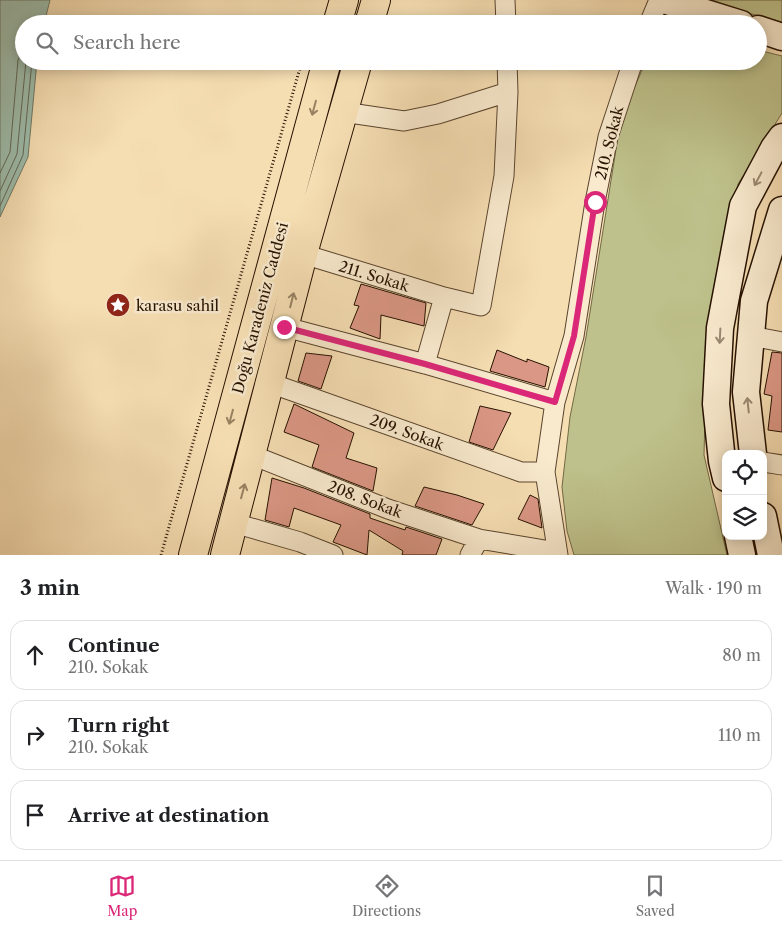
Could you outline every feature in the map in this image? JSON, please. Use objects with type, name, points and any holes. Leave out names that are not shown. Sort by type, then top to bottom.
[{"type":"main road","points":[[340,15],[344,0]]},
{"type":"main road","points":[[372,15],[376,0]]},
{"type":"main road","points":[[664,0],[712,15]]},
{"type":"main road","points":[[767,32],[782,37]]},
{"type":"main road","name":"Doğu Karadeniz Caddesi","points":[[193,555],[325,70]]},
{"type":"main road","name":"Doğu Karadeniz Caddesi","points":[[225,555],[303,254],[356,70]]},
{"type":"main road","points":[[722,461],[716,404],[720,328],[743,206],[774,148],[782,137]]},
{"type":"main road","points":[[753,450],[746,392],[754,301],[775,256],[782,210]]},
{"type":"main road","points":[[767,530],[774,554]]},
{"type":"main road","points":[[739,540],[742,555]]},
{"type":"street","points":[[505,0],[506,15]]},
{"type":"street","points":[[653,15],[659,0]]},
{"type":"street","points":[[344,112],[404,121],[438,114],[508,92],[507,70]]},
{"type":"street","name":"210. Sokak","points":[[558,554],[545,472],[555,402],[574,336],[595,202],[608,137],[630,70]]},
{"type":"street","name":"211. Sokak","points":[[303,254],[444,297],[481,306],[504,176],[508,92]]},
{"type":"street","points":[[425,364],[444,297]]},
{"type":"street","points":[[284,327],[425,364],[555,402]]},
{"type":"street","points":[[751,336],[782,342]]},
{"type":"street","name":"209. Sokak","points":[[270,383],[521,472],[545,472]]},
{"type":"street","name":"208. Sokak","points":[[252,455],[388,509],[475,547],[558,554]]},
{"type":"street","points":[[767,463],[782,465]]},
{"type":"street","points":[[234,523],[300,542],[333,555]]},
{"type":"path","points":[[161,555],[299,70]]},
{"type":"green space","points":[[698,0],[782,0],[782,22],[767,18],[767,15],[755,15]]},
{"type":"green space","points":[[767,52],[782,56],[782,113],[738,184],[707,338],[704,455],[722,540],[727,555],[574,555],[567,531],[562,487],[570,417],[586,337],[621,118],[642,70],[767,70]]},
{"type":"water","points":[[0,0],[50,0],[46,15],[15,15],[15,70],[36,70],[28,157],[0,217]]},
{"type":"building","points":[[361,284],[426,303],[424,326],[381,315],[380,339],[350,328],[359,306],[354,305]]},
{"type":"building","points":[[497,350],[527,362],[527,359],[549,367],[545,387],[490,371]]},
{"type":"building","points":[[772,352],[782,353],[782,432],[768,430],[772,396],[764,394]]},
{"type":"building","points":[[306,353],[332,356],[321,389],[298,381]]},
{"type":"building","points":[[294,404],[354,433],[346,458],[377,468],[373,491],[312,467],[319,445],[284,432]]},
{"type":"building","points":[[480,406],[511,413],[493,450],[469,442]]},
{"type":"building","points":[[272,478],[304,488],[370,514],[370,518],[405,530],[406,527],[442,539],[436,555],[402,555],[403,551],[369,530],[367,555],[333,542],[341,525],[294,508],[289,527],[265,520]]},
{"type":"building","points":[[424,487],[484,504],[472,525],[415,506]]},
{"type":"building","points":[[530,495],[538,499],[542,528],[518,519]]},
{"type":"place","name":"karasu sahil","points":[[118,305]]},
{"type":"route","points":[[284,327],[425,364],[555,402],[574,336],[595,202]]}]
